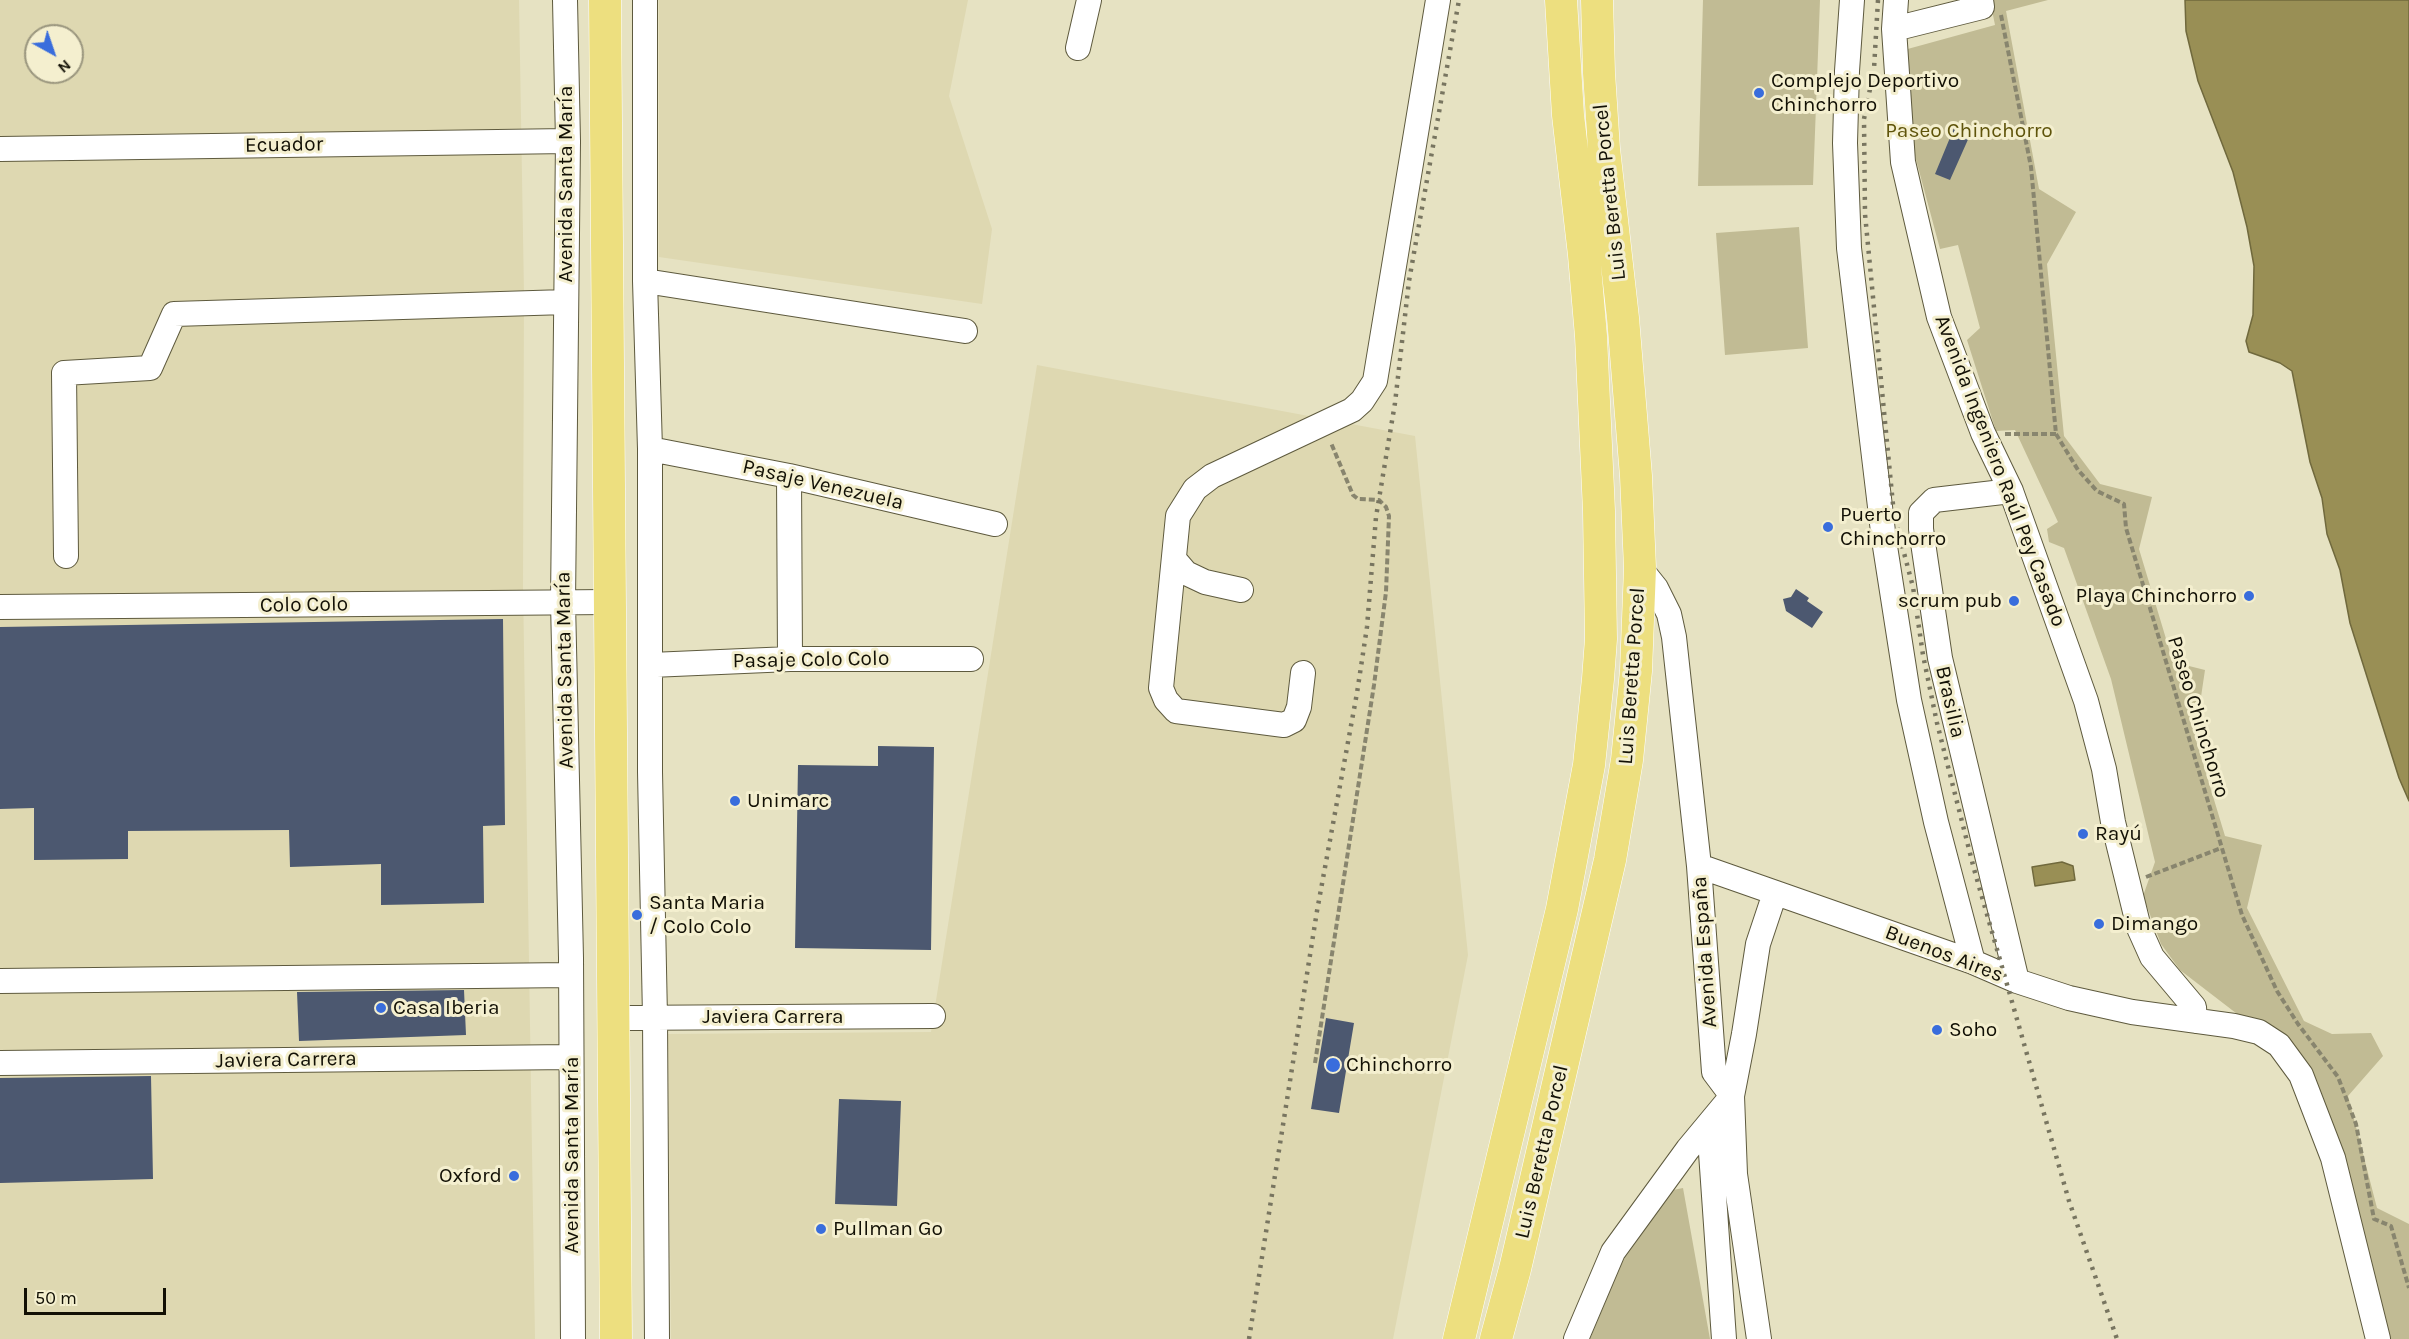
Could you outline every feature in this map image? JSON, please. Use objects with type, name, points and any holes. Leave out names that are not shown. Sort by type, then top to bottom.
[{"type":"main road","name":"Avenida Santa María","points":[[605,0],[616,1339]]},
{"type":"main road","name":"Luis Beretta Porcel","points":[[1459,1339],[1563,909],[1588,775],[1598,679],[1601,639],[1599,511],[1591,336],[1568,115],[1561,0]]},
{"type":"main road","name":"Luis Beretta Porcel","points":[[1496,1339],[1515,1269],[1597,924],[1620,809],[1636,671],[1640,568],[1636,476],[1623,318],[1604,149],[1599,73],[1598,0]]},
{"type":"street","name":"Avenida Santa María","points":[[566,0],[568,141],[563,602],[571,975],[573,1339]]},
{"type":"street","points":[[645,0],[645,281],[650,449],[650,772],[655,1017],[657,1339]]},
{"type":"street","points":[[1078,48],[1089,0]]},
{"type":"street","points":[[1303,673],[1299,707],[1294,720],[1284,725],[1176,711],[1161,688],[1178,516],[1194,489],[1212,476],[1352,410],[1362,401],[1375,381],[1438,0]]},
{"type":"street","points":[[1852,0],[1846,71],[1845,143],[1850,248],[1883,528],[1909,700],[1936,822],[1973,962]]},
{"type":"street","name":"Avenida Ingeniero Raúl Pey Casado","points":[[1896,0],[1894,29],[1903,162],[1939,318],[1983,433],[2011,491],[2086,701],[2104,769],[2139,928],[2152,957],[2194,1007],[2195,1021]]},
{"type":"street","points":[[1894,29],[1990,6]]},
{"type":"street","name":"Ecuador","points":[[0,150],[568,141]]},
{"type":"street","points":[[645,281],[965,331]]},
{"type":"street","points":[[66,556],[64,373],[150,368],[174,314],[566,302]]},
{"type":"street","name":"Pasaje Venezuela","points":[[650,449],[789,476],[995,524]]},
{"type":"street","points":[[789,476],[790,658]]},
{"type":"street","name":"Brasilia","points":[[2011,491],[1934,500],[1921,513],[1921,529],[1940,658],[2017,981]]},
{"type":"street","points":[[1174,559],[1186,573],[1205,582],[1240,590]]},
{"type":"street","name":"Avenida España","points":[[1640,568],[1656,588],[1669,614],[1674,637],[1699,866],[1714,1072],[1732,1096]]},
{"type":"street","name":"Colo Colo","points":[[0,607],[609,602]]},
{"type":"street","name":"Pasaje Colo Colo","points":[[651,665],[790,658],[971,659]]},
{"type":"street","name":"Buenos Aires","points":[[1699,866],[2069,998],[2132,1012],[2195,1021]]},
{"type":"street","points":[[1759,1339],[1736,1174],[1732,1096],[1758,944],[1775,893]]},
{"type":"street","points":[[0,981],[571,975]]},
{"type":"street","name":"Javiera Carrera","points":[[614,1018],[933,1016]]},
{"type":"street","points":[[2195,1021],[2259,1032],[2279,1045],[2301,1076],[2333,1158],[2378,1339]]},
{"type":"street","name":"Javiera Carrera","points":[[0,1063],[571,1057]]},
{"type":"street","points":[[1576,1339],[1613,1252],[1688,1149],[1732,1096]]},
{"type":"street","points":[[1709,1124],[1724,1339]]},
{"type":"street","points":[[1688,1149],[1700,1151],[1714,1172]]},
{"type":"path","name":"Paseo Chinchorro","points":[[1990,6],[2031,167],[2056,434],[2078,470],[2097,491],[2124,504],[2126,528],[2242,915],[2277,991],[2298,1024],[2338,1077],[2356,1124],[2374,1219],[2391,1226],[2409,1288]]},
{"type":"path","points":[[1315,1063],[1374,685],[1386,592],[1389,516],[1386,507],[1379,500],[1358,499],[1353,495],[1323,424]]},
{"type":"path","points":[[1983,433],[2056,434]]},
{"type":"path","points":[[2128,884],[2221,848]]},
{"type":"shaded area","points":[[0,0],[519,0],[524,294],[523,586],[535,1339],[0,1339]]},
{"type":"shaded area","points":[[659,0],[968,0],[949,96],[992,229],[982,304],[659,257]]},
{"type":"shaded area","points":[[2185,0],[2409,0],[2409,801],[2399,778],[2350,623],[2340,570],[2327,534],[2322,498],[2310,462],[2292,371],[2280,363],[2249,352],[2246,341],[2253,315],[2254,266],[2247,227],[2233,172],[2198,81],[2186,31]]},
{"type":"shaded area","points":[[1037,365],[1415,436],[1468,955],[1393,1339],[671,1339],[668,1034],[931,1032]]},
{"type":"shaded area","points":[[2062,862],[2073,866],[2075,880],[2035,886],[2032,867]]},
{"type":"green space","name":"Complejo Deportivo Chinchorro","points":[[1703,0],[1820,0],[1813,185],[1698,186]]},
{"type":"green space","name":"Paseo Chinchorro","points":[[1990,0],[2048,0],[2006,11],[2039,189],[2076,212],[2047,264],[2064,436],[2100,484],[2152,497],[2139,549],[2173,662],[2205,670],[2195,737],[2225,836],[2262,845],[2247,908],[2304,1021],[2332,1034],[2371,1033],[2383,1056],[2348,1096],[2377,1208],[2409,1224],[2409,1339],[2389,1339],[2344,1155],[2310,1070],[2180,970],[2161,944],[2143,896],[2155,862],[2111,679],[2064,548],[2049,542],[2047,529],[2058,522],[2015,430],[1996,431],[1967,340],[1980,328],[1958,245],[1940,249],[1910,137],[1904,50],[1995,25]]},
{"type":"green space","points":[[1799,227],[1808,348],[1725,355],[1716,233]]},
{"type":"green space","points":[[1683,1188],[1710,1339],[1590,1339],[1622,1262],[1673,1190]]},
{"type":"building","points":[[1954,128],[1970,135],[1950,180],[1935,174]]},
{"type":"building","points":[[1796,589],[1809,598],[1807,601],[1823,612],[1812,628],[1786,611],[1783,599],[1791,597]]},
{"type":"building","points":[[503,619],[505,825],[483,826],[484,903],[381,905],[381,864],[290,867],[289,830],[128,831],[128,859],[34,860],[34,808],[0,809],[0,627]]},
{"type":"building","points":[[878,746],[934,747],[931,950],[795,948],[798,765],[878,766]]},
{"type":"building","name":"Casa Iberia","points":[[464,990],[466,1035],[299,1041],[297,992]]},
{"type":"building","points":[[1326,1018],[1354,1023],[1339,1113],[1311,1109]]},
{"type":"building","points":[[151,1076],[153,1179],[0,1183],[0,1078]]},
{"type":"building","points":[[839,1099],[901,1101],[897,1206],[835,1204]]},
{"type":"railway","points":[[1249,1339],[1317,911],[1357,693],[1367,627],[1376,517],[1395,403],[1409,281],[1459,0]]},
{"type":"railway","points":[[1878,0],[1874,69],[1864,119],[1865,214],[1894,515],[1913,587],[1923,655],[1937,723],[1974,869],[2069,1201],[2117,1339]]},
{"type":"place","name":"Complejo Deportivo Chinchorro","points":[[1759,93]]},
{"type":"place","name":"Puerto Chinchorro","points":[[1828,527]]},
{"type":"place","name":"Playa Chinchorro","points":[[2249,596]]},
{"type":"place","name":"scrum pub","points":[[2014,601]]},
{"type":"place","name":"Unimarc","points":[[735,801]]},
{"type":"place","name":"Rayú","points":[[2083,834]]},
{"type":"place","name":"Santa Maria / Colo Colo","points":[[637,915]]},
{"type":"place","name":"Dimango","points":[[2099,924]]},
{"type":"place","name":"Casa Iberia","points":[[381,1008]]},
{"type":"place","name":"Soho","points":[[1937,1030]]},
{"type":"place","name":"Chinchorro","points":[[1333,1065]]},
{"type":"place","name":"Oxford","points":[[514,1176]]},
{"type":"place","name":"Pullman Go","points":[[821,1229]]}]
